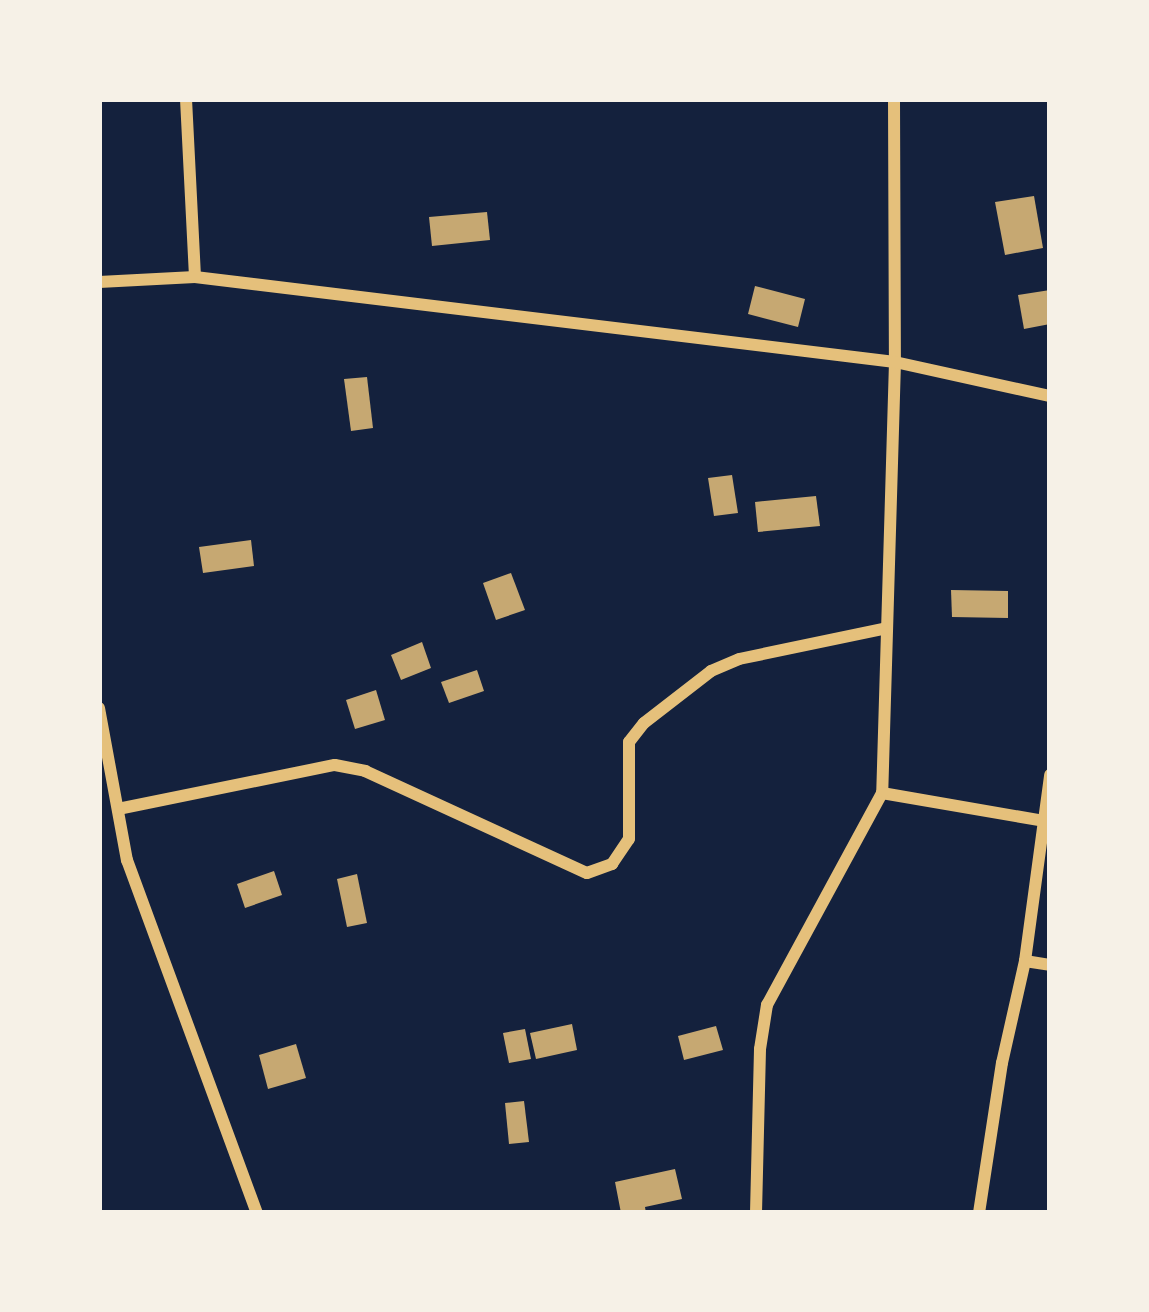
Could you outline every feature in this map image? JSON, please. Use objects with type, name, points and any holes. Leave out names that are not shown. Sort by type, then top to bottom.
[{"type":"street","points":[[186,99],[195,277]]},
{"type":"street","points":[[756,1213],[760,1049],[767,1005],[883,793],[896,362],[894,102],[878,99]]},
{"type":"street","points":[[99,282],[195,277],[896,362],[1050,396]]},
{"type":"street","points":[[118,809],[335,766],[365,771],[587,873],[612,864],[629,838],[629,742],[644,723],[711,671],[739,659],[887,628]]},
{"type":"street","points":[[99,708],[128,860],[257,1213]]},
{"type":"street","points":[[979,1213],[1002,1063],[1025,962],[1050,776]]},
{"type":"street","points":[[883,793],[1044,821]]},
{"type":"street","points":[[1025,962],[1050,965]]},
{"type":"building","points":[[1034,196],[1043,248],[1005,255],[995,202]]},
{"type":"building","points":[[487,212],[490,240],[432,246],[429,217]]},
{"type":"building","points":[[755,286],[805,299],[798,327],[748,314]]},
{"type":"building","points":[[1050,290],[1050,324],[1024,329],[1018,295]]},
{"type":"building","points":[[367,377],[373,428],[351,431],[344,379]]},
{"type":"building","points":[[732,475],[738,513],[714,516],[708,478]]},
{"type":"building","points":[[816,496],[820,526],[758,532],[755,502]]},
{"type":"building","points":[[251,540],[254,566],[203,573],[199,547]]},
{"type":"building","points":[[511,573],[525,610],[496,620],[483,583]]},
{"type":"building","points":[[951,590],[1008,591],[1008,618],[952,617]]},
{"type":"building","points":[[422,642],[431,668],[401,680],[391,655]]},
{"type":"building","points":[[477,670],[484,691],[449,703],[441,682]]},
{"type":"building","points":[[376,690],[385,720],[355,729],[346,700]]},
{"type":"building","points":[[274,871],[282,895],[245,908],[237,884]]},
{"type":"building","points":[[357,874],[367,923],[347,927],[337,879]]},
{"type":"building","points":[[572,1024],[577,1050],[536,1059],[530,1033]]},
{"type":"building","points":[[716,1026],[723,1050],[684,1060],[678,1036]]},
{"type":"building","points":[[525,1029],[531,1059],[509,1063],[503,1033]]},
{"type":"building","points":[[296,1044],[306,1078],[268,1089],[259,1055]]},
{"type":"building","points":[[524,1101],[529,1142],[509,1144],[505,1103]]},
{"type":"building","points":[[675,1169],[682,1199],[645,1207],[646,1213],[621,1213],[615,1182]]}]
